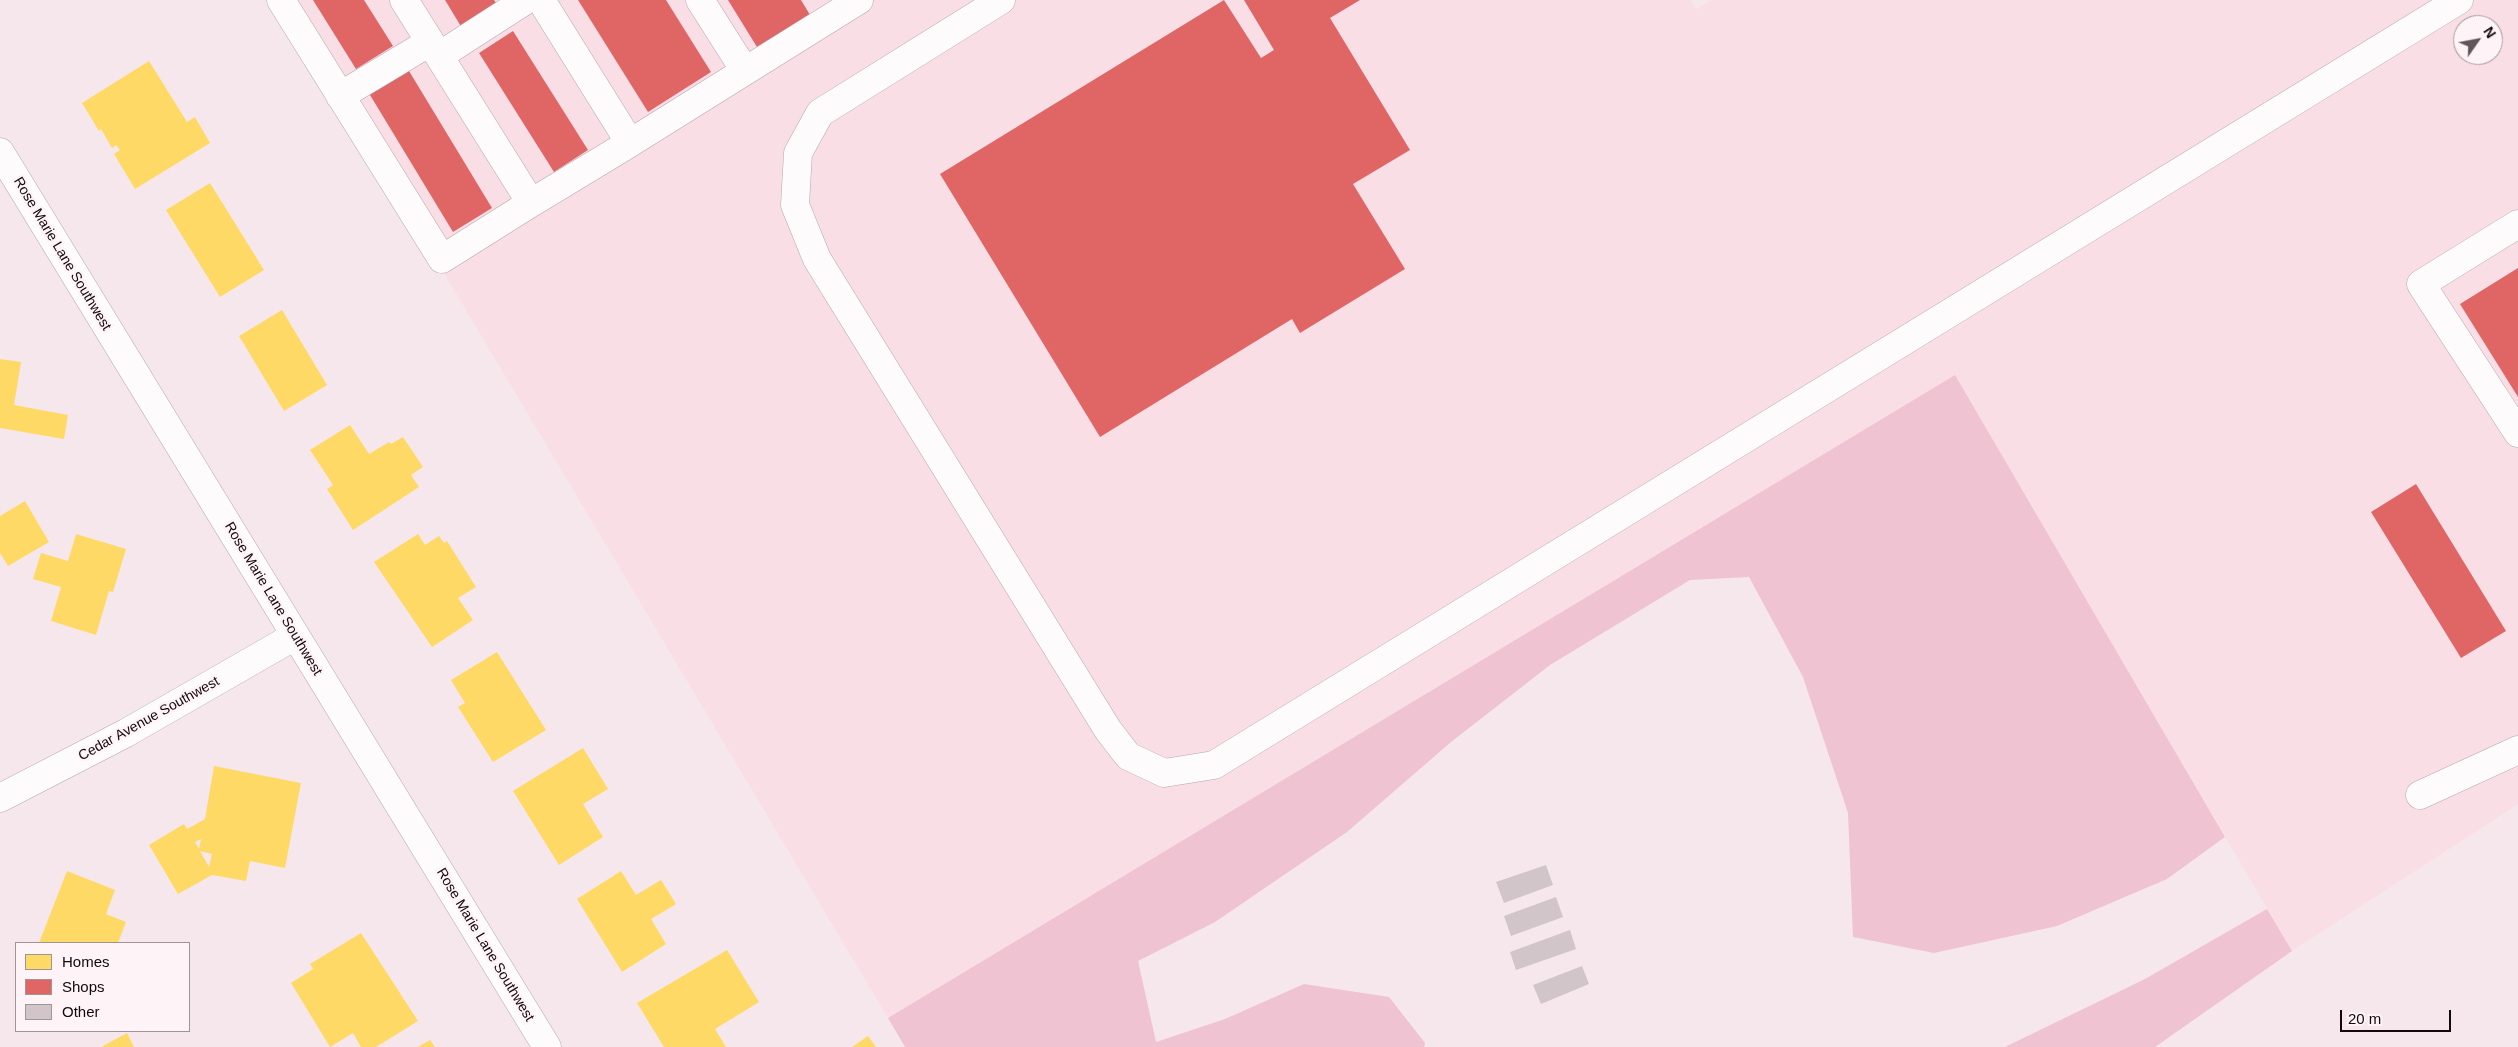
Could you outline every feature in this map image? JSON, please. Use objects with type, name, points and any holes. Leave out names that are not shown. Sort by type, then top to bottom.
[{"type":"street","points":[[281,0],[442,259],[745,71],[851,2]]},
{"type":"street","points":[[404,0],[531,204]]},
{"type":"street","points":[[340,96],[435,49],[526,0]]},
{"type":"street","points":[[541,0],[630,143]]},
{"type":"street","points":[[700,0],[745,71]]},
{"type":"street","points":[[1001,0],[820,113],[798,153],[796,205],[816,259],[1108,730],[1128,756],[1164,773],[1214,765],[2459,0]]},
{"type":"street","name":"Rose Marie Lane Southwest","points":[[0,152],[547,1047]]},
{"type":"street","points":[[2518,224],[2421,284],[2518,433]]},
{"type":"street","name":"Cedar Avenue Southwest","points":[[0,798],[126,733],[295,636]]},
{"type":"street","points":[[2420,795],[2518,750]]},
{"type":"shaded area","points":[[276,0],[1691,0],[1696,9],[1712,0],[2518,0],[2518,804],[2292,951],[1955,375],[888,1018],[454,290]]},
{"type":"shaded area","points":[[1955,375],[2225,837],[2167,879],[2057,926],[1934,953],[1853,937],[1848,813],[1803,677],[1749,577],[1690,580],[1550,665],[1451,742],[1347,832],[1215,922],[1138,961],[1156,1042],[1225,1019],[1304,984],[1389,997],[1425,1043],[1424,1047],[905,1047],[888,1018]]},
{"type":"shaded area","points":[[2267,909],[2292,951],[2155,1047],[2005,1047],[2145,979]]},
{"type":"building: Homes","points":[[149,61],[187,122],[195,117],[210,143],[135,189],[114,154],[120,150],[116,145],[112,148],[82,103]]},
{"type":"building: Homes","points":[[210,183],[264,270],[220,297],[166,210]]},
{"type":"building: Homes","points":[[282,310],[327,385],[284,411],[239,336]]},
{"type":"building: Homes","points":[[0,359],[21,362],[14,405],[68,415],[64,439],[0,428]]},
{"type":"building: Homes","points":[[350,425],[369,454],[389,442],[391,444],[403,437],[423,467],[411,475],[419,487],[353,530],[327,489],[333,485],[310,450]]},
{"type":"building: Homes","points":[[25,501],[49,542],[8,566],[0,553],[0,516]]},
{"type":"building: Homes","points":[[76,534],[126,549],[113,592],[109,591],[96,635],[51,621],[61,587],[33,579],[41,553],[68,561]]},
{"type":"building: Homes","points":[[418,534],[425,545],[439,536],[444,543],[447,541],[476,587],[458,598],[473,620],[432,647],[374,562]]},
{"type":"building: Homes","points":[[497,652],[546,730],[493,762],[458,707],[465,703],[451,680]]},
{"type":"building: Homes","points":[[583,748],[608,789],[583,804],[603,837],[559,865],[513,791]]},
{"type":"building: Homes","points":[[214,766],[301,783],[285,868],[250,861],[246,881],[212,875],[178,894],[149,845],[184,824],[187,829],[205,819]],"holes":[[[201,839],[199,849],[195,842]],[[200,851],[212,854],[209,867]]]},
{"type":"building: Homes","points":[[67,871],[115,890],[106,914],[126,922],[118,942],[39,942]]},
{"type":"building: Homes","points":[[621,871],[636,895],[661,880],[676,904],[651,919],[666,944],[622,972],[577,899]]},
{"type":"building: Homes","points":[[361,933],[418,1021],[376,1047],[361,1047],[353,1033],[330,1047],[291,983],[313,969],[310,964]]},
{"type":"building: Homes","points":[[727,950],[759,1002],[715,1029],[726,1047],[664,1047],[637,1003]]},
{"type":"building: Homes","points":[[127,1033],[134,1047],[101,1047]]},
{"type":"building: Homes","points":[[868,1036],[876,1047],[852,1047]]},
{"type":"building: Homes","points":[[430,1040],[435,1047],[418,1047]]},
{"type":"building: Shops","points":[[313,0],[364,0],[393,46],[356,69]]},
{"type":"building: Shops","points":[[445,0],[494,0],[498,6],[462,28]]},
{"type":"building: Shops","points":[[578,0],[666,0],[711,72],[648,112]]},
{"type":"building: Shops","points":[[728,0],[801,0],[810,15],[757,47]]},
{"type":"building: Shops","points":[[1224,0],[1261,58],[1274,50],[1244,0],[1360,0],[1330,18],[1410,150],[1353,184],[1405,269],[1300,333],[1292,319],[1100,437],[940,174]]},
{"type":"building: Shops","points":[[513,31],[588,150],[554,172],[479,53]]},
{"type":"building: Shops","points":[[406,66],[492,208],[453,232],[367,90]]},
{"type":"building: Shops","points":[[2518,268],[2518,397],[2460,304]]},
{"type":"building: Shops","points":[[2416,484],[2506,631],[2461,658],[2371,512]]},
{"type":"building: Other","points":[[1546,865],[1553,885],[1504,903],[1496,882]]},
{"type":"building: Other","points":[[1556,897],[1563,917],[1511,936],[1504,916]]},
{"type":"building: Other","points":[[1570,930],[1576,949],[1516,970],[1510,952]]},
{"type":"building: Other","points":[[1582,966],[1589,984],[1541,1004],[1533,985]]}]
